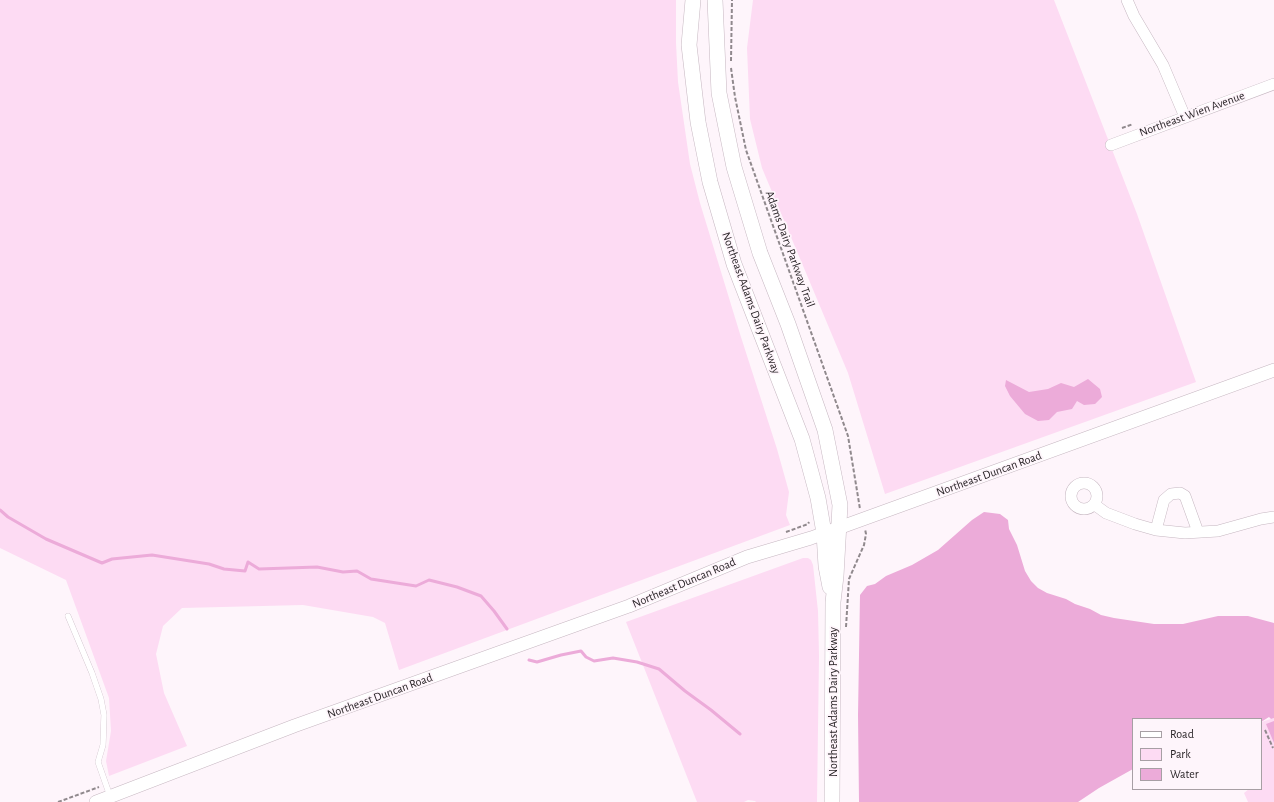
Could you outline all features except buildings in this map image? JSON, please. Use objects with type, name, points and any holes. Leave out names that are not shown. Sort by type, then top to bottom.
[{"type":"main road","name":"Northeast Adams Dairy Parkway","points":[[693,0],[689,45],[698,122],[710,182],[734,264],[802,439],[818,498],[824,533],[826,566],[833,602]]},
{"type":"main road","name":"Northeast Adams Dairy Parkway","points":[[715,0],[719,93],[734,167],[760,253],[788,324],[826,430],[840,505],[833,602],[832,802]]},
{"type":"street","points":[[1127,0],[1134,16],[1163,65],[1185,117]]},
{"type":"street","name":"Northeast Wien Avenue","points":[[1110,145],[1274,84]]},
{"type":"street","name":"Northeast Duncan Road","points":[[96,802],[290,728],[629,606],[747,557],[824,533],[1274,370]]},
{"type":"street","points":[[1156,530],[1164,500],[1171,494],[1180,493],[1185,496],[1198,532]]},
{"type":"street","points":[[1095,505],[1106,513],[1135,524],[1156,530],[1185,533],[1218,531],[1260,519],[1274,517]]},
{"type":"lane","points":[[68,616],[92,673],[101,699],[104,715],[103,745],[98,762],[110,797]]},
{"type":"path","name":"Adams Dairy Parkway Trail","points":[[732,0],[731,66],[735,96],[746,150],[848,436],[857,499]]},
{"type":"path","points":[[846,634],[849,579],[864,546],[866,534]]},
{"type":"path","points":[[1265,730],[1274,749]]},
{"type":"green space","points":[[0,0],[676,0],[678,82],[690,164],[700,203],[789,492],[786,515],[790,525],[399,670],[385,623],[373,617],[303,605],[182,608],[163,626],[156,654],[164,693],[187,746],[109,776],[106,761],[111,731],[109,698],[66,580],[0,548]]},
{"type":"green space","points":[[753,0],[1054,0],[1137,214],[1196,382],[885,494],[848,373],[762,168],[750,119],[747,48]]},
{"type":"green space","points":[[803,558],[808,558],[811,560],[813,565],[818,611],[819,656],[817,802],[756,802],[748,800],[744,802],[697,802],[626,622]]},
{"type":"green space","points":[[1274,718],[1274,802],[1248,802],[1244,793],[1248,790],[1262,790],[1262,722]]},
{"type":"water","points":[[1088,379],[1100,389],[1102,397],[1095,404],[1084,405],[1077,401],[1072,409],[1057,412],[1049,420],[1038,421],[1025,414],[1010,396],[1005,386],[1006,380],[1029,392],[1048,389],[1061,383],[1074,387]]},
{"type":"water","points":[[984,512],[1000,514],[1008,520],[1009,529],[1017,545],[1025,571],[1031,581],[1038,588],[1101,615],[1154,624],[1183,624],[1218,616],[1248,616],[1274,623],[1274,718],[1271,719],[1269,717],[1262,721],[1262,718],[1132,718],[1132,770],[1078,802],[859,802],[858,715],[860,595],[867,586],[875,584],[886,576],[912,565],[938,550],[972,520]]},
{"type":"water","points":[[1274,721],[1274,743],[1266,724]]},
{"type":"waterway","points":[[0,510],[8,517],[46,539],[102,563],[112,559],[152,555],[209,564],[224,569],[245,571],[248,562],[259,569],[317,567],[343,572],[357,571],[371,579],[416,586],[429,580],[457,587],[481,596],[507,629]]},
{"type":"waterway","points":[[529,660],[537,662],[581,651],[586,657],[594,661],[613,658],[637,662],[659,669],[740,734]]}]
